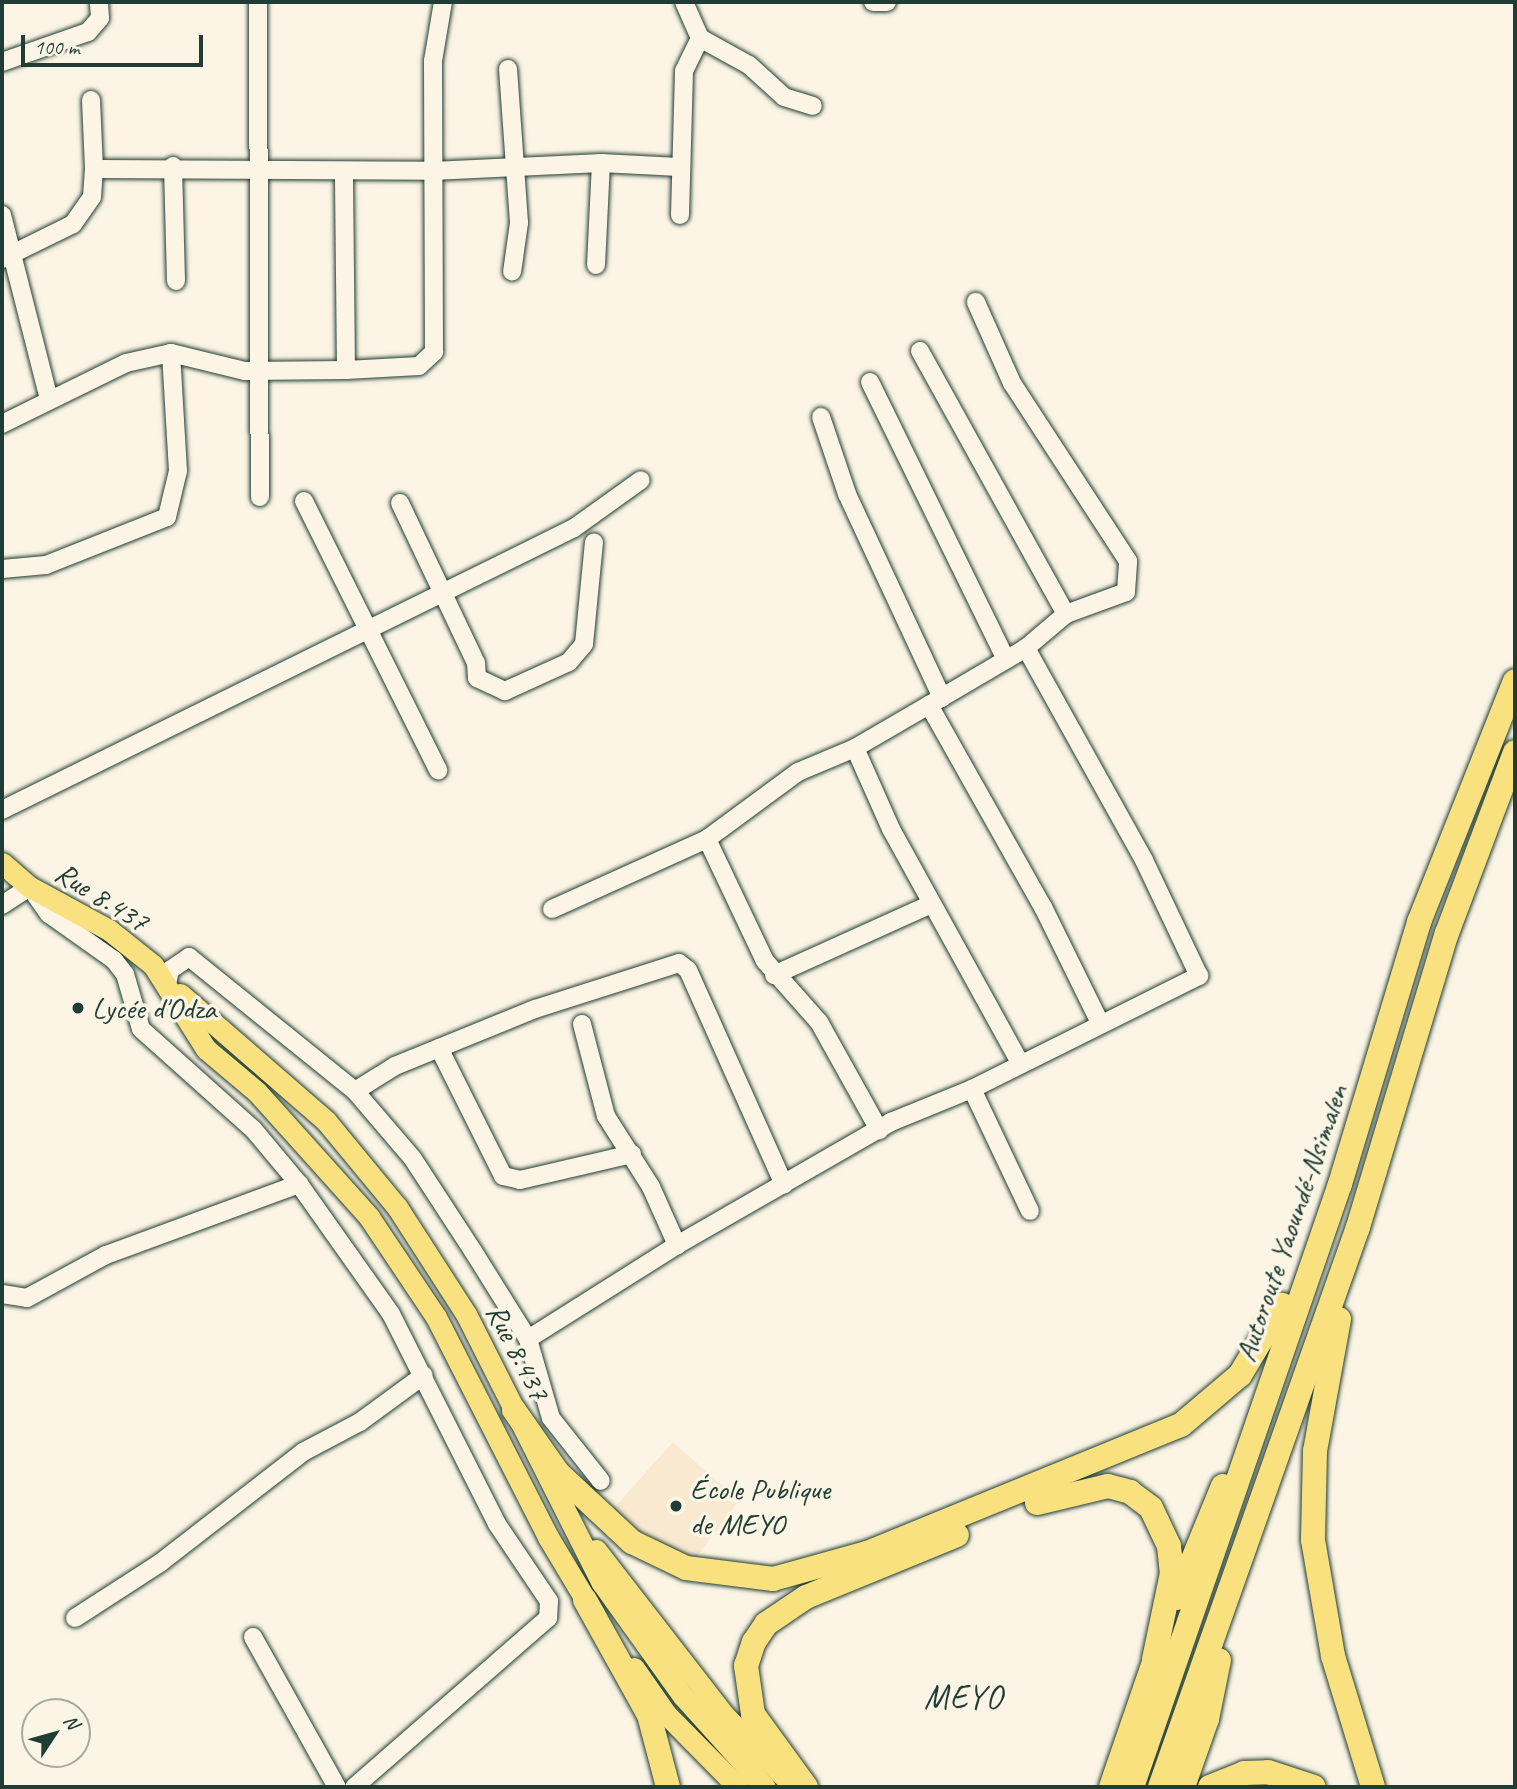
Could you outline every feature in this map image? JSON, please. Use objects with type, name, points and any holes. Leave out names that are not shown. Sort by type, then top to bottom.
[{"type":"highway","name":"Autoroute Yaoundé-Nsimalen","points":[[1132,1787],[1340,1184],[1419,922],[1515,681]]},
{"type":"highway","name":"Autoroute Yaoundé-Nsimalen","points":[[1160,1787],[1235,1586],[1358,1227],[1447,933],[1515,752]]},
{"type":"highway","points":[[514,1410],[558,1474],[632,1542],[686,1568],[739,1578],[813,1570],[1144,1444],[1211,1405],[1240,1375],[1269,1333],[1340,1184]]},
{"type":"highway","points":[[1358,1227],[1320,1412],[1312,1528],[1333,1656],[1373,1787]]},
{"type":"highway","points":[[1111,1787],[1204,1524],[1266,1397]]},
{"type":"highway","points":[[806,1787],[753,1714],[746,1667],[766,1624],[806,1597],[1052,1497],[1108,1486],[1130,1492],[1151,1508],[1169,1546],[1172,1573],[1154,1660]]},
{"type":"highway","points":[[1183,1787],[1207,1720],[1235,1586]]},
{"type":"highway","points":[[585,1600],[649,1715],[668,1787]]},
{"type":"highway","points":[[1210,1787],[1244,1773],[1268,1772],[1314,1787]]},
{"type":"main road","name":"Rue 8.437","points":[[2,863],[30,887],[110,930],[167,984],[276,1075],[364,1164],[460,1303],[555,1497],[637,1637],[765,1787]]},
{"type":"main road","name":"Rue 8.437","points":[[167,984],[206,1049],[317,1157],[407,1269],[585,1600],[666,1714],[738,1787]]},
{"type":"main road","points":[[555,1497],[724,1715],[794,1787]]},
{"type":"main road","points":[[710,1761],[732,1787]]},
{"type":"street","points":[[2,62],[88,32],[100,18],[99,2]]},
{"type":"street","points":[[258,2],[260,497]]},
{"type":"street","points":[[2,424],[127,363],[171,354],[261,373],[419,366],[434,352],[433,61],[443,2]]},
{"type":"street","points":[[684,2],[700,38],[750,65],[784,97],[813,106]]},
{"type":"street","points":[[873,2],[887,2]]},
{"type":"street","points":[[680,215],[679,167],[684,71],[700,38]]},
{"type":"street","points":[[508,69],[519,223],[512,272]]},
{"type":"street","points":[[6,257],[82,215],[92,197],[94,169],[91,100]]},
{"type":"street","points":[[94,169],[173,166],[432,171],[601,163],[679,167]]},
{"type":"street","points":[[596,265],[601,163]]},
{"type":"street","points":[[173,166],[176,281]]},
{"type":"street","points":[[344,171],[346,370]]},
{"type":"street","points":[[2,215],[6,257],[49,400]]},
{"type":"street","points":[[552,909],[707,839],[798,772],[855,748],[935,702],[1026,648],[1066,614],[1126,592],[1128,561],[1012,383],[976,302]]},
{"type":"street","points":[[920,351],[1066,614]]},
{"type":"street","points":[[2,569],[46,565],[160,525],[167,517],[178,471],[171,354]]},
{"type":"street","points":[[870,382],[1006,659]]},
{"type":"street","points":[[821,417],[847,494],[935,702],[1043,907],[1100,1023]]},
{"type":"street","points":[[2,810],[168,732],[262,678],[574,528],[641,480]]},
{"type":"street","points":[[304,501],[438,770]]},
{"type":"street","points":[[400,503],[438,593],[476,663],[477,678],[505,691],[569,662],[584,644],[594,542]]},
{"type":"street","points":[[528,1339],[677,1245],[879,1130],[972,1088],[1199,976],[1144,860],[1026,648]]},
{"type":"street","points":[[855,748],[931,904],[1020,1063]]},
{"type":"street","points":[[707,839],[774,975],[819,1021],[879,1130]]},
{"type":"street","points":[[2,905],[30,887],[49,914],[120,966],[141,1029],[253,1129],[299,1184],[391,1314],[424,1375],[496,1524],[552,1609],[354,1787]]},
{"type":"street","points":[[774,975],[931,904]]},
{"type":"street","points":[[167,984],[170,970],[189,957],[355,1091],[413,1159],[528,1339],[551,1418],[601,1481]]},
{"type":"street","points":[[355,1091],[439,1048],[535,1009],[680,963],[688,970],[784,1185]]},
{"type":"street","points":[[582,1024],[606,1116],[632,1154],[677,1245]]},
{"type":"street","points":[[439,1048],[503,1176],[520,1180],[632,1154]]},
{"type":"street","points":[[972,1088],[1030,1211]]},
{"type":"street","points":[[2,1294],[27,1298],[106,1255],[299,1184]]},
{"type":"street","points":[[75,1618],[160,1563],[303,1452],[360,1422],[424,1375]]},
{"type":"street","points":[[253,1637],[337,1787]]},
{"type":"shaded area","name":"École Publique de MEYO","points":[[673,1442],[739,1501],[689,1567],[611,1511]]},
{"type":"place","name":"Lycée d'Odza","points":[[78,1008]]},
{"type":"place","name":"École Publique de MEYO","points":[[676,1506]]},
{"type":"district","name":"MEYO","points":[[964,1698]]}]
